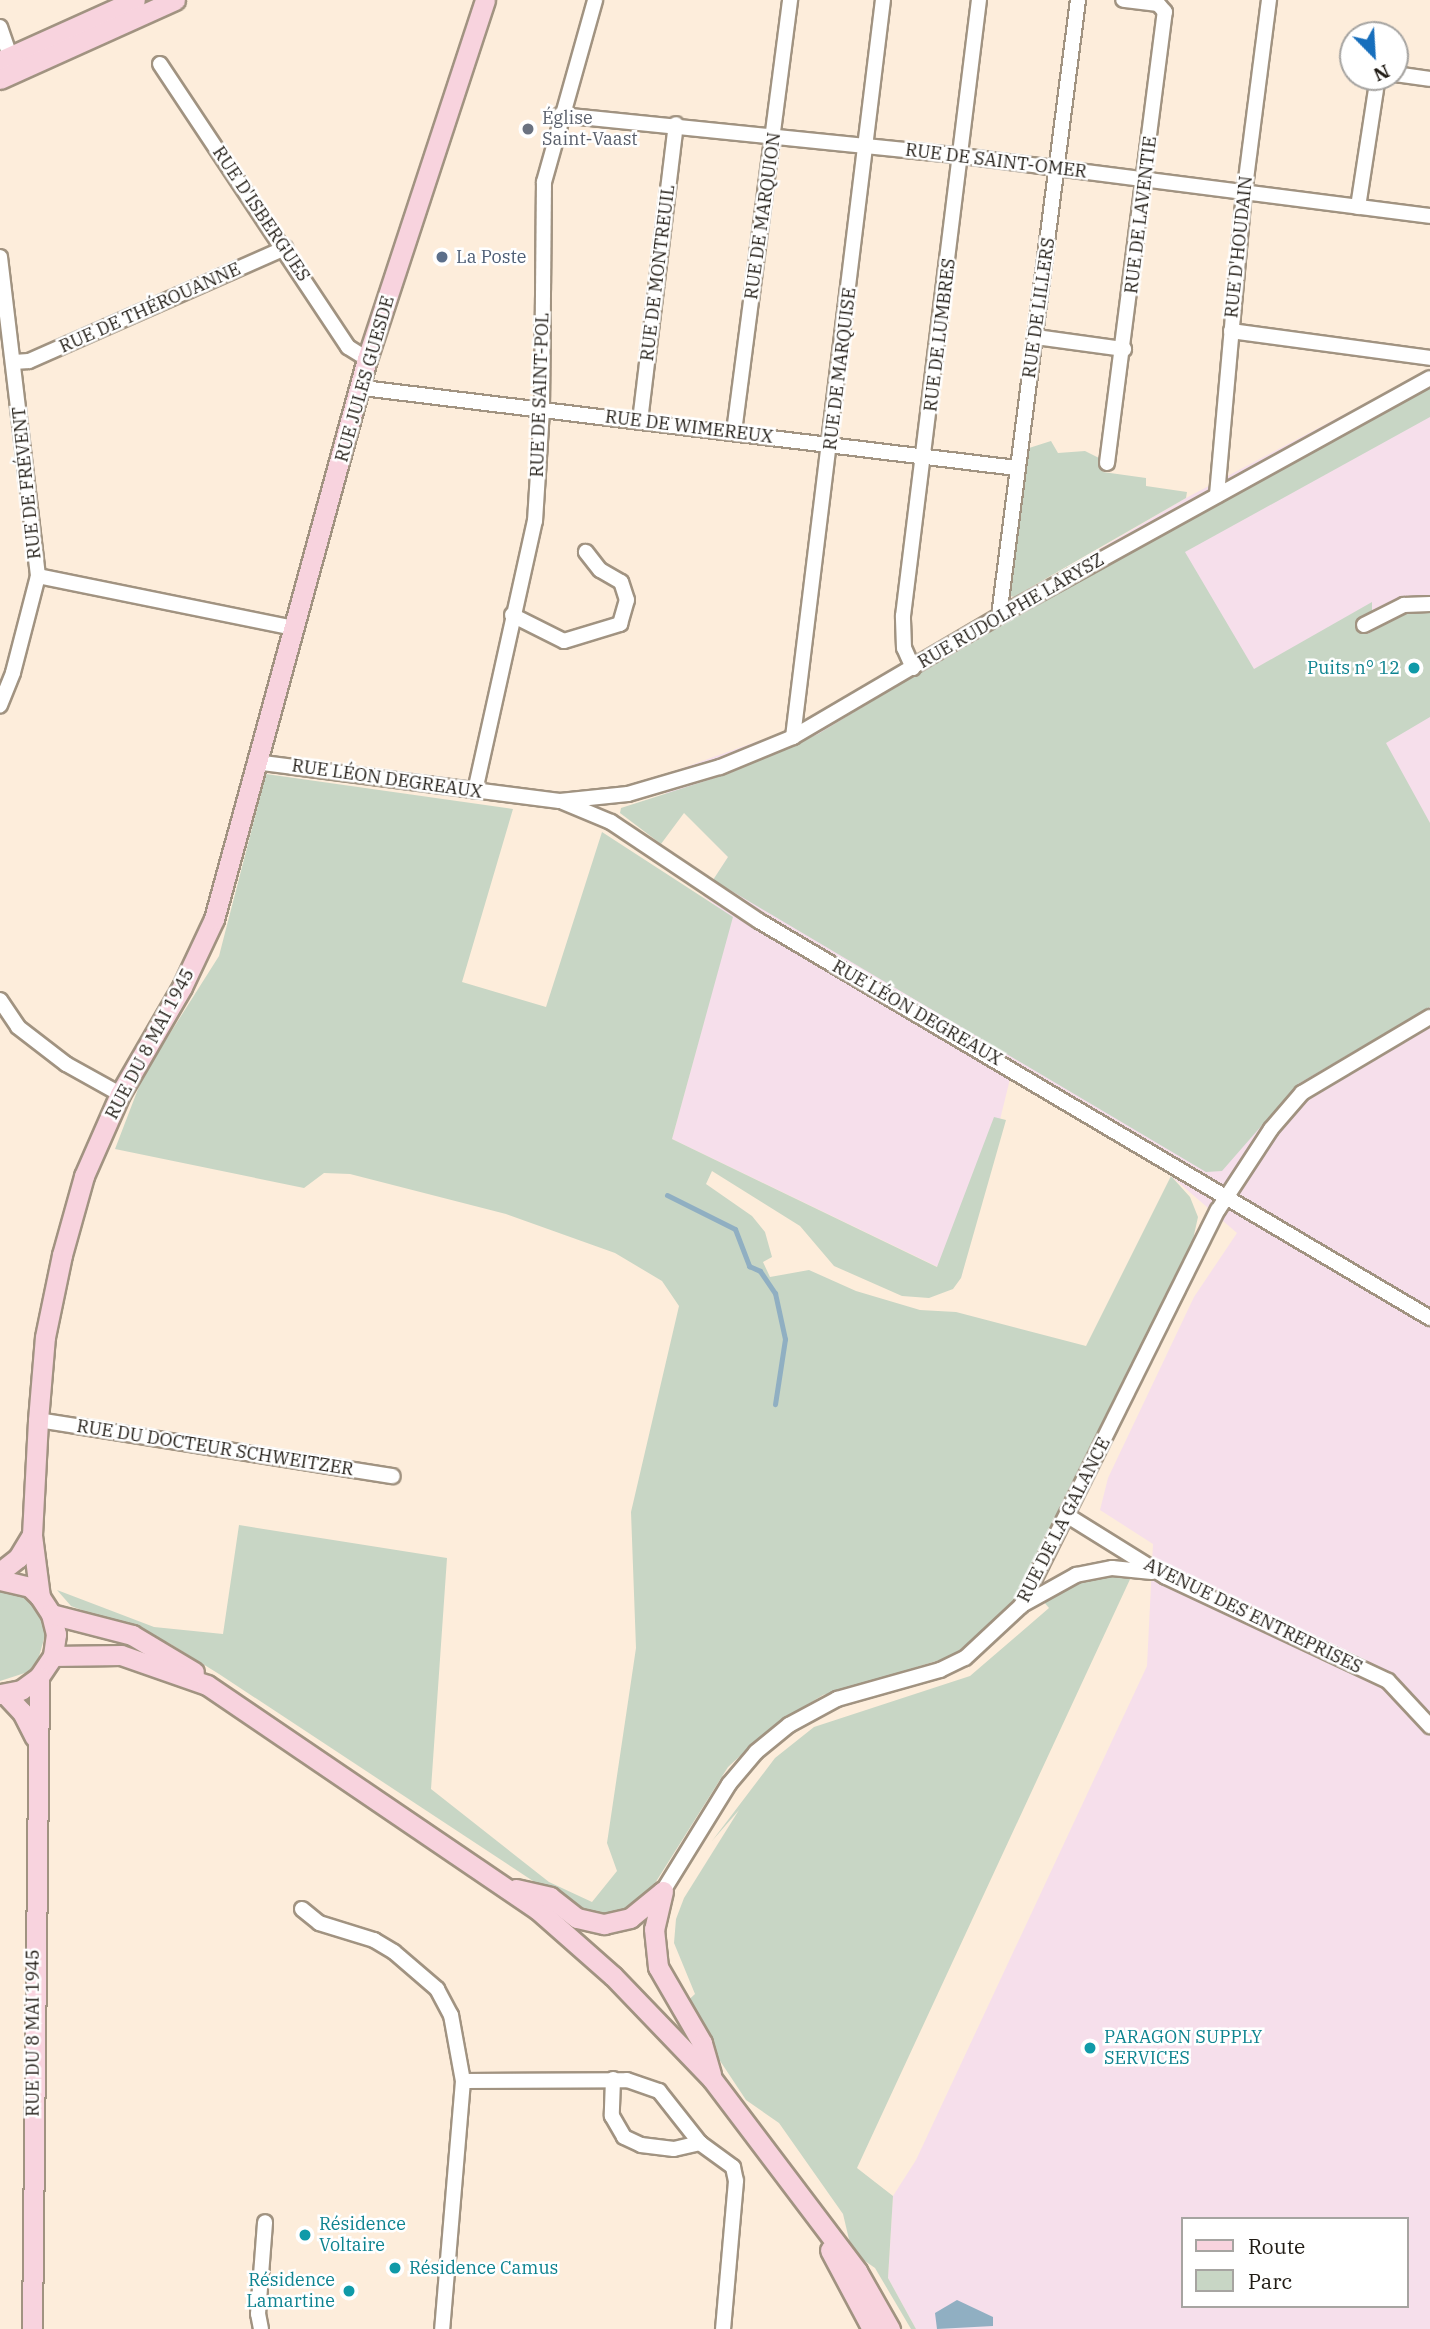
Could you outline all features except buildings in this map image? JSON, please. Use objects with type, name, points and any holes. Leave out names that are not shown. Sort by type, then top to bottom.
[{"type":"street","points":[[0,27],[5,59],[135,0]]},
{"type":"street","points":[[0,79],[175,0]]},
{"type":"street","name":"RUE JULES GUESDE","points":[[255,762],[363,388],[367,359],[485,0]]},
{"type":"street","name":"RUE DE SAINT-POL","points":[[475,791],[535,521],[542,409],[544,182],[560,115],[594,0]]},
{"type":"street","name":"RUE DE MARQUION","points":[[734,432],[790,0]]},
{"type":"street","name":"RUE DE MARQUISE","points":[[793,737],[883,0]]},
{"type":"street","name":"RUE DE LUMBRES","points":[[913,668],[904,648],[903,616],[925,457],[979,0]]},
{"type":"street","name":"RUE DE LILLERS","points":[[999,616],[1078,0]]},
{"type":"street","name":"RUE DE LAVENTIE","points":[[1107,463],[1146,180],[1165,12],[1158,4],[1123,0]]},
{"type":"street","name":"RUE D'HOUDAIN","points":[[1217,495],[1244,195],[1269,0]]},
{"type":"street","name":"RUE D'ISBERGUES","points":[[160,64],[285,248],[348,347],[367,359]]},
{"type":"street","points":[[1409,76],[1430,79]]},
{"type":"street","points":[[1358,206],[1376,91]]},
{"type":"street","name":"RUE DE SAINT-OMER","points":[[560,115],[676,124],[962,156],[1244,195],[1430,216]]},
{"type":"street","name":"RUE DE MONTREUIL","points":[[640,421],[676,124]]},
{"type":"street","name":"RUE DE THÉROUANNE","points":[[14,362],[29,361],[285,248]]},
{"type":"street","name":"RUE DE FRÉVENT","points":[[0,257],[38,576],[13,673],[0,705]]},
{"type":"street","points":[[1231,331],[1430,358]]},
{"type":"street","points":[[1036,337],[1124,349]]},
{"type":"street","name":"RUE RUDOLPHE LARYSZ","points":[[568,801],[606,798],[720,767],[793,737],[999,616],[1430,378]]},
{"type":"street","name":"RUE DE WIMEREUX","points":[[363,388],[831,443],[1016,468]]},
{"type":"street","points":[[512,615],[564,641],[620,624],[627,600],[621,582],[600,570],[586,552]]},
{"type":"street","points":[[38,576],[294,628]]},
{"type":"street","points":[[1364,625],[1404,604],[1430,604]]},
{"type":"street","name":"RUE LÉON DEGREAUX","points":[[255,762],[568,801],[611,822],[759,921],[1430,1318]]},
{"type":"street","name":"RUE DU 8 MAI 1945","points":[[40,1597],[32,1535],[38,1420],[45,1337],[62,1255],[84,1176],[120,1094],[182,987],[214,919],[255,762]]},
{"type":"street","points":[[606,798],[611,822]]},
{"type":"street","points":[[0,1000],[18,1027],[66,1064],[120,1094]]},
{"type":"street","name":"RUE DE LA GALANCE","points":[[663,1891],[729,1784],[756,1752],[789,1725],[837,1699],[940,1670],[965,1658],[1021,1606],[1227,1198],[1271,1129],[1302,1093],[1430,1017]]},
{"type":"street","name":"RUE DU DOCTEUR SCHWEITZER","points":[[38,1420],[393,1476]]},
{"type":"street","name":"AVENUE DES ENTREPRISES","points":[[1068,1516],[1157,1572],[1388,1681],[1430,1726]]},
{"type":"street","points":[[0,1572],[18,1558],[32,1535]]},
{"type":"street","points":[[1021,1606],[1091,1571],[1112,1567],[1157,1572]]},
{"type":"street","points":[[0,1580],[30,1587],[51,1614],[56,1634],[52,1656],[39,1677],[2,1694],[22,1712],[36,1737]]},
{"type":"street","points":[[51,1614],[131,1635],[181,1661],[207,1685],[504,1886],[613,1976],[712,2079],[857,2271],[890,2329]]},
{"type":"street","points":[[52,1656],[121,1655],[207,1685]]},
{"type":"street","name":"RUE DU 8 MAI 1945","points":[[32,2329],[36,1737],[39,1677]]},
{"type":"street","points":[[504,1886],[550,1897],[577,1918],[604,1924],[630,1918],[663,1891]]},
{"type":"street","points":[[663,1891],[654,1929],[656,1958],[676,2004],[702,2043],[712,2079]]},
{"type":"street","points":[[302,1909],[318,1923],[374,1940],[394,1952],[438,1989],[451,2015],[463,2081],[442,2329]]},
{"type":"street","points":[[463,2081],[613,2079],[659,2091],[699,2143],[730,2162],[736,2182],[723,2329]]},
{"type":"street","points":[[613,2079],[612,2116],[624,2137],[641,2145],[674,2149],[699,2143]]},
{"type":"street","points":[[813,2215],[872,2329]]},
{"type":"street","points":[[261,2329],[258,2314],[265,2222]]},
{"type":"shaded area","points":[[1430,369],[1430,2329],[916,2329],[888,2278],[893,2196],[916,2160],[1147,1666],[1153,1544],[1100,1510],[1108,1478],[1194,1297],[1237,1233],[1171,1176],[1010,1079],[961,1278],[672,1139],[732,918],[703,896],[728,857],[652,779],[778,734],[813,717],[1186,498]]},
{"type":"green space","points":[[1430,385],[1430,417],[1185,552],[1254,669],[1372,602],[1372,612],[1361,621],[1368,634],[1404,612],[1422,609],[1430,613],[1430,717],[1386,743],[1430,823],[1430,1007],[1298,1084],[1222,1171],[1206,1172],[713,880],[728,857],[684,813],[661,844],[620,813],[621,808],[730,773],[818,734],[1007,619]]},
{"type":"green space","points":[[1051,441],[1058,453],[1085,451],[1101,459],[1103,472],[1146,478],[1146,486],[1187,492],[1186,498],[1014,597],[1007,595],[1029,448]]},
{"type":"green space","points":[[266,774],[513,809],[462,982],[546,1007],[602,832],[733,917],[672,1139],[937,1267],[994,1117],[1006,1120],[961,1278],[953,1289],[929,1298],[902,1296],[834,1266],[800,1226],[712,1171],[706,1184],[752,1216],[765,1232],[772,1257],[763,1262],[770,1277],[809,1270],[856,1291],[920,1310],[956,1312],[1086,1346],[1171,1176],[1190,1197],[1198,1217],[1192,1244],[1017,1596],[984,1631],[950,1657],[823,1695],[774,1725],[728,1767],[647,1896],[617,1917],[580,1912],[169,1643],[71,1606],[57,1590],[154,1627],[223,1634],[239,1525],[447,1558],[431,1789],[549,1882],[592,1902],[617,1871],[607,1843],[636,1648],[631,1512],[679,1306],[662,1281],[615,1253],[506,1214],[350,1174],[324,1173],[304,1188],[115,1149],[143,1076],[219,956]]},
{"type":"green space","points":[[1105,1573],[1132,1575],[857,2168],[893,2196],[888,2278],[916,2329],[911,2329],[875,2268],[852,2252],[843,2214],[779,2123],[746,2100],[683,2005],[695,1994],[674,1943],[676,1919],[684,1898],[739,1810],[712,1841],[775,1758],[814,1727],[970,1676],[1049,1608],[1043,1601],[1070,1584]]},
{"type":"green space","points":[[0,1590],[22,1595],[34,1604],[46,1632],[38,1660],[28,1672],[0,1681]]},
{"type":"water","points":[[957,2300],[993,2317],[993,2326],[937,2329],[935,2313]]},
{"type":"waterway","points":[[667,1195],[735,1229],[749,1266],[760,1271],[775,1293],[785,1339],[775,1404]]},
{"type":"place","name":"Église Saint-Vaast","points":[[528,129]]},
{"type":"place","name":"La Poste","points":[[442,257]]},
{"type":"place","name":"Puits n° 12","points":[[1414,668]]},
{"type":"place","name":"PARAGON SUPPLY SERVICES","points":[[1090,2048]]},
{"type":"place","name":"Résidence Voltaire","points":[[305,2235]]},
{"type":"place","name":"Résidence Camus","points":[[395,2268]]},
{"type":"place","name":"Résidence Lamartine","points":[[349,2291]]}]
